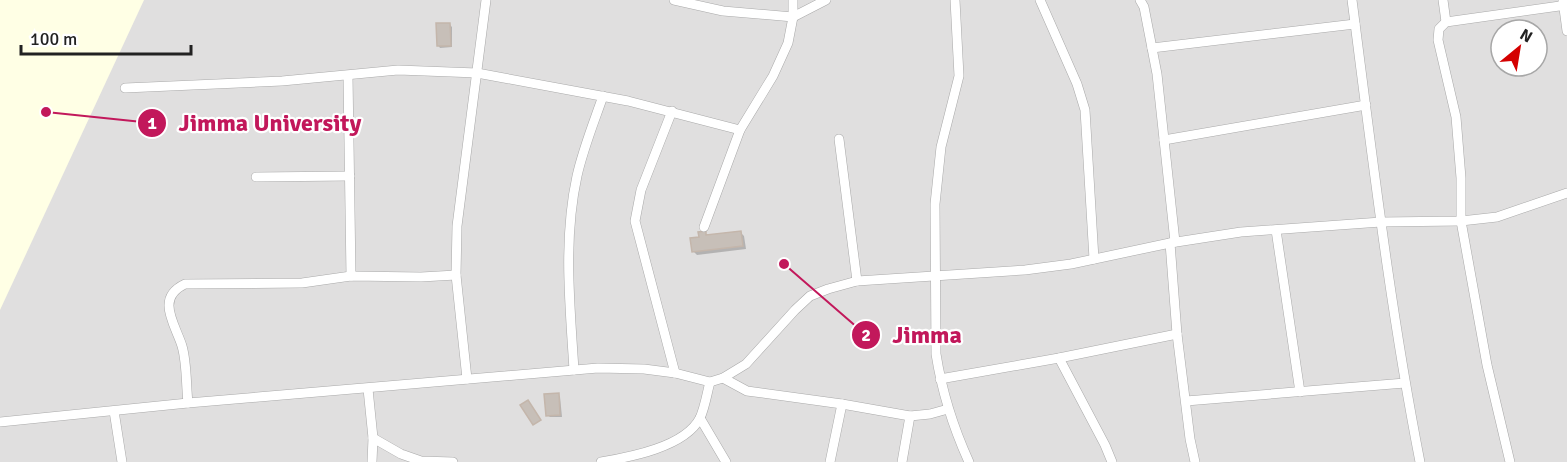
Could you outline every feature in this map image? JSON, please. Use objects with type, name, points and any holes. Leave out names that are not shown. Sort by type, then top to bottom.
[{"type":"street","points":[[467,379],[456,275],[457,226],[486,0]]},
{"type":"street","points":[[674,0],[723,11],[793,17],[826,0]]},
{"type":"street","points":[[704,227],[740,130],[773,76],[788,43],[793,17],[793,0]]},
{"type":"street","points":[[955,0],[960,76],[941,147],[935,204],[936,354],[953,428],[969,462]]},
{"type":"street","points":[[1040,0],[1077,84],[1085,110],[1094,259]]},
{"type":"street","points":[[1140,0],[1144,7],[1157,74],[1172,242],[1177,334],[1190,440],[1195,462]]},
{"type":"street","points":[[1352,0],[1381,222],[1405,383],[1420,462]]},
{"type":"street","points":[[1443,0],[1446,22]]},
{"type":"street","points":[[1510,462],[1487,365],[1461,221],[1461,178],[1456,117],[1437,40],[1439,29],[1446,22],[1565,3],[1567,31]]},
{"type":"street","points":[[1152,48],[1355,24]]},
{"type":"street","points":[[125,88],[282,81],[399,70],[477,73],[603,96],[672,111],[740,130]]},
{"type":"street","points":[[348,76],[351,276]]},
{"type":"street","points":[[574,370],[568,275],[571,208],[577,174],[603,96]]},
{"type":"street","points":[[1164,140],[1366,105]]},
{"type":"street","points":[[672,111],[641,190],[635,221],[675,373]]},
{"type":"street","points":[[839,139],[857,281]]},
{"type":"street","points":[[256,177],[350,176]]},
{"type":"street","points":[[0,422],[188,403],[598,368],[644,369],[675,373],[710,382],[723,378],[746,364],[810,296],[857,281],[1025,270],[1094,259],[1172,242],[1241,232],[1381,222],[1461,221],[1497,217],[1567,193]]},
{"type":"street","points":[[1276,230],[1300,392]]},
{"type":"street","points":[[188,403],[182,347],[169,311],[170,298],[175,289],[185,284],[302,283],[351,276],[456,275]]},
{"type":"street","points":[[940,379],[1177,334]]},
{"type":"street","points":[[1059,358],[1112,462]]},
{"type":"street","points":[[723,378],[747,391],[910,416],[948,409]]},
{"type":"street","points":[[601,462],[621,460],[659,449],[689,431],[700,418],[710,382]]},
{"type":"street","points":[[1186,401],[1405,383]]},
{"type":"street","points":[[368,389],[373,438],[372,462]]},
{"type":"street","points":[[830,462],[842,404]]},
{"type":"street","points":[[114,411],[122,462]]},
{"type":"street","points":[[902,462],[910,416]]},
{"type":"street","points":[[700,418],[726,462]]},
{"type":"street","points":[[373,438],[401,454],[422,460],[453,462]]},
{"type":"shaded area","points":[[0,0],[1567,0],[1567,462],[0,462]]},
{"type":"shaded area","points":[[0,0],[144,0],[0,310]]},
{"type":"building","points":[[436,23],[450,23],[451,46],[437,46]]},
{"type":"building","points":[[706,231],[706,235],[741,231],[743,246],[692,252],[690,238],[699,237],[698,232]]},
{"type":"building","points":[[559,393],[560,415],[546,416],[544,394]]},
{"type":"building","points":[[528,400],[541,420],[533,425],[520,405]]},
{"type":"place","name":"Jimma University","points":[[46,112]]},
{"type":"place","name":"Jimma","points":[[784,264]]}]
